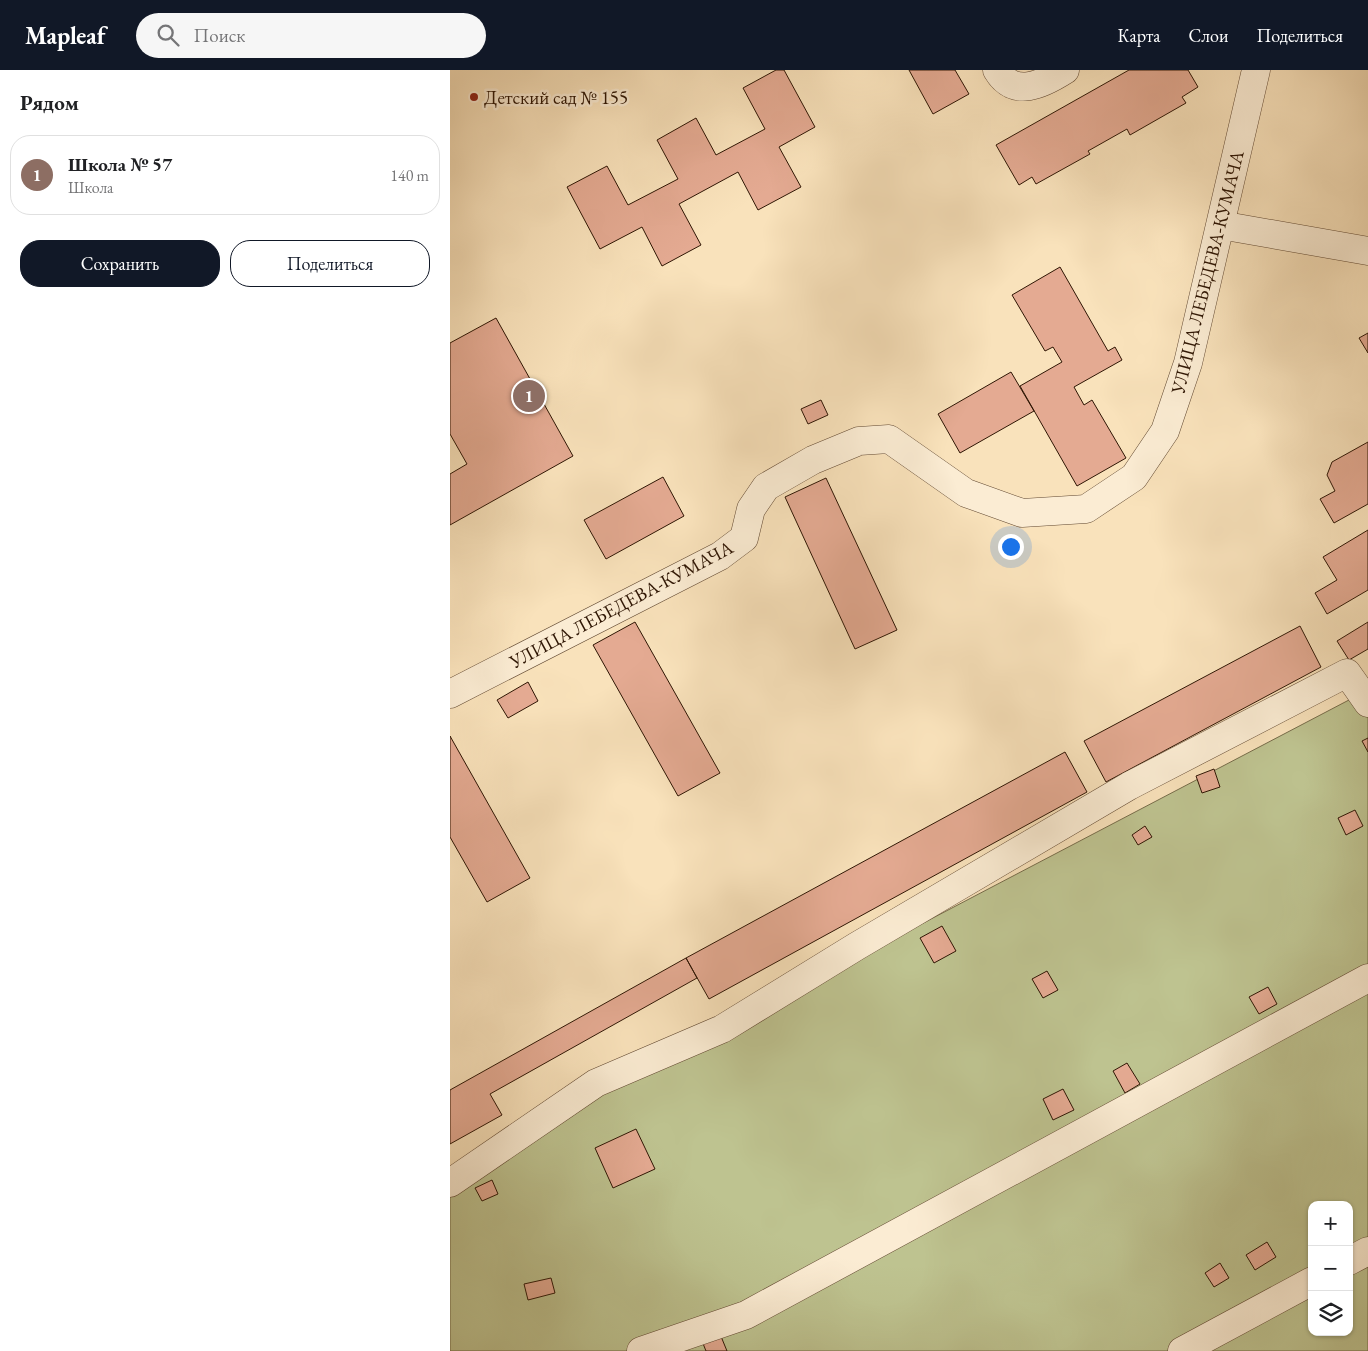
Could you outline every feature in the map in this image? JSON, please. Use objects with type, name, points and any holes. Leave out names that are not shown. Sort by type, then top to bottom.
[{"type":"street","points":[[997,70],[1000,76],[1015,86],[1028,88],[1065,70]]},
{"type":"street","name":"УЛИЦА ЛЕБЕДЕВА-КУМАЧА","points":[[450,694],[720,556],[744,538],[751,509],[766,487],[813,460],[859,441],[889,438],[966,492],[1022,513],[1086,509],[1134,477],[1165,431],[1188,363],[1256,70]]},
{"type":"street","points":[[1220,225],[1368,251]]},
{"type":"street","points":[[450,1184],[596,1083],[722,1029],[857,946],[1129,786],[1347,673],[1368,703]]},
{"type":"street","points":[[641,1351],[746,1315],[1368,978]]},
{"type":"street","points":[[1353,1259],[1368,1251]]},
{"type":"street","points":[[1182,1351],[1308,1283]]},
{"type":"green space","points":[[1368,690],[1368,1351],[450,1351],[450,1171]]},
{"type":"building","points":[[776,70],[784,70],[815,127],[779,147],[801,187],[758,210],[738,172],[679,204],[701,245],[662,266],[642,227],[600,249],[567,187],[607,166],[628,205],[678,179],[657,140],[696,118],[716,155],[765,129],[743,88]]},
{"type":"building","points":[[909,70],[955,70],[969,94],[933,114]]},
{"type":"building","points":[[1129,70],[1188,70],[1198,87],[1182,97],[1186,103],[1130,135],[1127,129],[1088,151],[1090,154],[1036,184],[1032,177],[1019,185],[996,145]]},
{"type":"building","points":[[1060,267],[1108,351],[1115,347],[1122,360],[1074,387],[1084,405],[1092,400],[1126,458],[1077,486],[1020,386],[1062,362],[1053,347],[1045,351],[1012,295]]},
{"type":"building","points":[[496,318],[573,456],[450,525],[450,474],[467,464],[450,434],[450,343]]},
{"type":"building","points":[[1368,333],[1368,353],[1359,338]]},
{"type":"building","points":[[1011,372],[1034,411],[960,453],[938,414]]},
{"type":"building","points":[[821,400],[828,415],[808,424],[801,409]]},
{"type":"building","points":[[1368,442],[1368,504],[1334,523],[1320,499],[1335,491],[1327,475],[1332,462]]},
{"type":"building","points":[[663,477],[684,516],[606,559],[584,520]]},
{"type":"building","points":[[826,478],[897,630],[855,649],[785,497]]},
{"type":"building","points":[[1368,530],[1368,590],[1327,614],[1315,593],[1337,580],[1323,557]]},
{"type":"building","points":[[635,622],[720,773],[678,796],[593,645]]},
{"type":"building","points":[[1368,622],[1368,649],[1349,660],[1337,641]]},
{"type":"building","points":[[1300,626],[1321,667],[1106,782],[1084,741]]},
{"type":"building","points":[[528,682],[538,701],[508,718],[497,700]]},
{"type":"building","points":[[450,736],[530,878],[487,902],[450,837]]},
{"type":"building","points":[[1368,738],[1368,752],[1362,741]]},
{"type":"building","points":[[1065,752],[1087,792],[709,999],[686,958]]},
{"type":"building","points":[[1214,769],[1220,787],[1202,793],[1196,776]]},
{"type":"building","points":[[1355,810],[1363,826],[1346,835],[1338,818]]},
{"type":"building","points":[[1145,826],[1152,837],[1138,845],[1132,835]]},
{"type":"building","points":[[942,926],[956,951],[934,963],[920,938]]},
{"type":"building","points":[[686,958],[697,978],[490,1094],[502,1115],[450,1144],[450,1090]]},
{"type":"building","points":[[1047,971],[1058,990],[1043,998],[1032,979]]},
{"type":"building","points":[[1268,987],[1277,1004],[1259,1014],[1249,997]]},
{"type":"building","points":[[1127,1063],[1140,1084],[1125,1093],[1113,1071]]},
{"type":"building","points":[[1063,1089],[1074,1110],[1053,1120],[1043,1099]]},
{"type":"building","points":[[636,1129],[655,1169],[613,1188],[595,1148]]},
{"type":"building","points":[[492,1180],[498,1194],[482,1201],[475,1188]]},
{"type":"building","points":[[1267,1242],[1276,1257],[1255,1270],[1246,1255]]},
{"type":"building","points":[[1220,1263],[1229,1278],[1214,1287],[1205,1273]]},
{"type":"building","points":[[551,1278],[555,1293],[528,1300],[524,1284]]},
{"type":"building","points":[[720,1334],[727,1351],[706,1351],[702,1341]]},
{"type":"place","name":"Детский сад № 155","points":[[474,97]]},
{"type":"place","name":"Школа № 57","points":[[529,396]]}]
